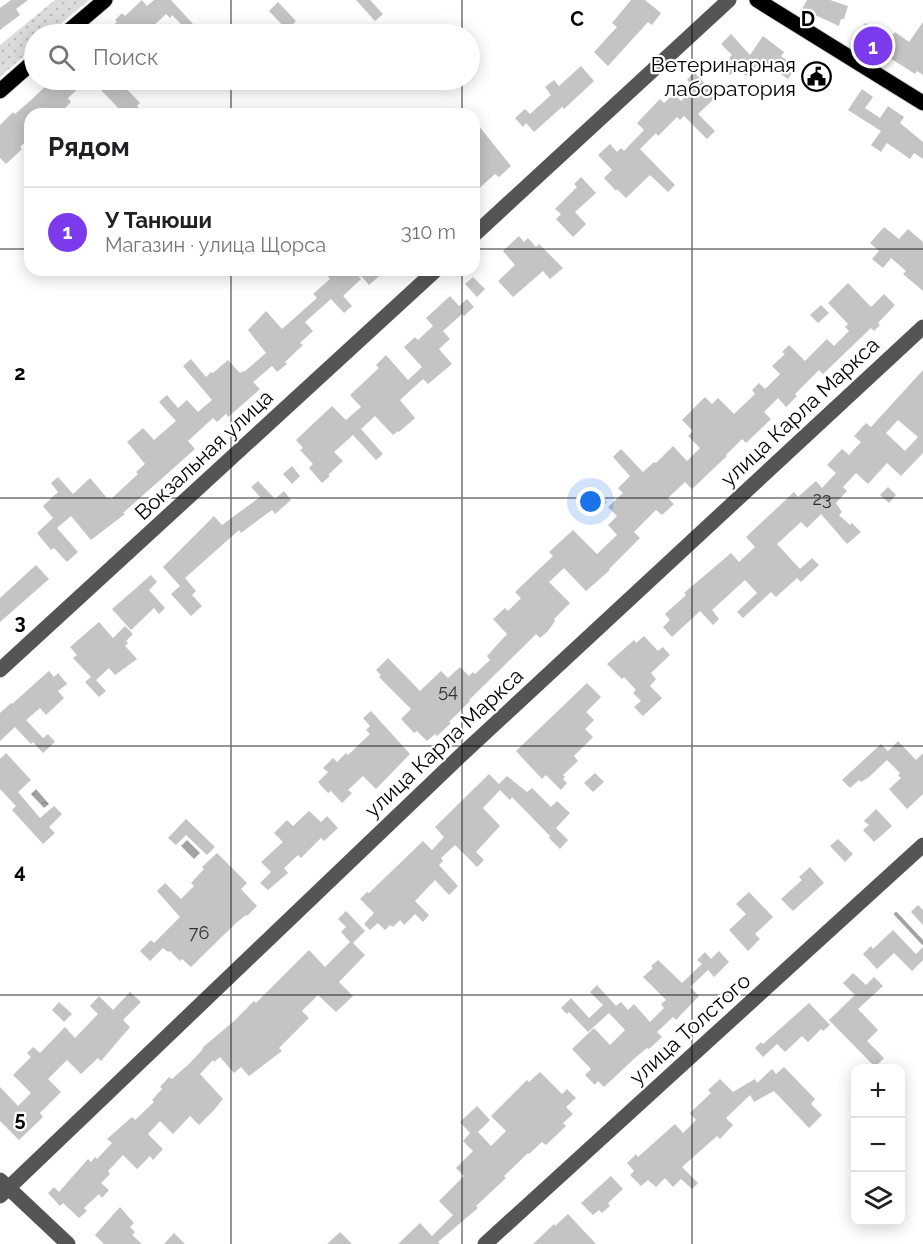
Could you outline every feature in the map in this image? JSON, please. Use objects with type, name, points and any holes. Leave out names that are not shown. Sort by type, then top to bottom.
[{"type":"main road","points":[[77,24],[105,0]]},
{"type":"main road","points":[[757,0],[923,103]]},
{"type":"main road","points":[[0,91],[24,70]]},
{"type":"street","points":[[480,229],[729,0]]},
{"type":"street","name":"Вокзальная улица","points":[[0,670],[429,276]]},
{"type":"street","name":"улица Карла Маркса","points":[[3,1188],[457,759],[923,327]]},
{"type":"street","name":"улица Толстого","points":[[486,1244],[923,846]]},
{"type":"street","points":[[3,1188],[68,1244]]},
{"type":"shaded area","points":[[55,0],[89,0],[61,24],[26,24]]},
{"type":"shaded area","points":[[24,25],[24,56],[0,77],[0,45]]},
{"type":"water","points":[[36,789],[49,804],[44,808],[31,794]]},
{"type":"water","points":[[187,840],[200,853],[194,859],[181,846]]},
{"type":"building","points":[[11,0],[28,0],[16,9],[20,15],[0,30],[0,8]]},
{"type":"building","points":[[142,0],[147,6],[154,0],[171,0],[193,24],[181,24],[172,15],[170,18],[166,14],[155,24],[115,24],[117,22],[115,20],[122,13],[125,16]]},
{"type":"building","points":[[356,0],[370,0],[383,14],[375,21]]},
{"type":"building","points":[[631,0],[645,0],[661,13],[652,25],[648,22],[608,66],[594,52],[617,27],[612,23]]},
{"type":"building","points":[[807,0],[830,0],[848,6],[844,19],[841,19],[839,26],[802,9]]},
{"type":"building","points":[[278,2],[296,21],[293,24],[281,24],[269,11]]},
{"type":"building","points":[[923,22],[923,75],[917,71],[915,74],[876,49],[873,54],[866,49],[868,45],[857,40],[865,23],[891,38],[895,32],[909,42]]},
{"type":"building","points":[[731,34],[750,55],[763,36],[784,52],[781,56],[796,67],[788,79],[762,61],[746,76],[738,68],[730,75],[724,69],[732,61],[729,58],[732,55],[721,44]]},
{"type":"building","points":[[811,62],[832,76],[822,91],[802,76]]},
{"type":"building","points":[[581,66],[594,81],[564,109],[562,107],[534,132],[526,123],[523,127],[515,118],[525,109],[530,114],[551,95],[545,87],[554,80],[559,86]]},
{"type":"building","points":[[694,72],[717,96],[698,114],[715,131],[707,139],[684,116],[680,120],[677,117],[658,136],[656,133],[640,149],[675,185],[668,192],[650,175],[626,198],[604,178],[612,170],[598,155],[610,144],[617,152],[621,148],[624,151],[644,130],[637,123],[660,99],[664,103],[674,94],[681,101],[694,88],[687,80]]},
{"type":"building","points":[[862,89],[873,97],[865,108],[880,118],[888,106],[904,117],[900,123],[923,142],[923,159],[914,153],[910,159],[887,143],[881,152],[871,145],[881,131],[848,110]]},
{"type":"building","points":[[42,90],[76,90],[68,98],[71,102],[65,108],[24,108],[24,143],[20,147],[22,149],[6,164],[0,158],[0,125],[13,112],[15,114]]},
{"type":"building","points":[[101,90],[128,90],[140,103],[137,106],[139,108],[118,108]]},
{"type":"building","points":[[480,127],[511,166],[499,177],[495,174],[480,188]]},
{"type":"building","points":[[581,177],[596,193],[575,212],[586,224],[573,237],[556,219],[561,214],[555,209],[577,187],[574,184]]},
{"type":"building","points":[[884,227],[899,239],[908,229],[923,242],[923,291],[903,274],[906,271],[891,258],[883,268],[872,259],[879,251],[870,243]]},
{"type":"building","points":[[519,236],[524,242],[528,238],[536,247],[539,244],[563,268],[550,279],[543,271],[513,297],[498,281],[515,265],[503,251]]},
{"type":"building","points":[[328,276],[358,276],[361,279],[343,296],[352,306],[344,313],[331,299],[305,322],[313,331],[300,343],[303,345],[285,362],[287,364],[277,372],[272,366],[253,382],[260,389],[228,417],[226,414],[217,422],[213,418],[188,441],[195,449],[123,513],[125,514],[91,540],[71,516],[57,528],[78,552],[67,562],[54,548],[51,550],[37,533],[53,518],[43,506],[58,492],[51,483],[58,477],[73,494],[90,478],[107,498],[111,499],[138,474],[136,472],[145,464],[127,442],[143,428],[154,440],[176,421],[159,402],[167,395],[178,408],[187,400],[198,412],[212,400],[183,366],[191,359],[206,377],[228,360],[240,373],[244,372],[266,353],[248,330],[266,311],[282,329],[317,298],[313,294],[330,279]]},
{"type":"building","points":[[361,276],[379,276],[369,285]]},
{"type":"building","points":[[473,277],[485,289],[477,297],[465,284]]},
{"type":"building","points":[[848,283],[871,307],[884,294],[895,305],[878,323],[880,325],[874,331],[871,328],[823,374],[819,370],[795,394],[797,396],[786,407],[778,398],[764,412],[771,419],[746,443],[742,439],[692,489],[685,482],[668,498],[674,504],[662,515],[656,510],[634,532],[640,538],[610,570],[586,591],[564,568],[549,582],[570,603],[554,619],[548,631],[540,638],[536,634],[469,700],[449,722],[451,723],[437,736],[435,734],[427,741],[417,731],[414,733],[401,719],[411,709],[379,677],[381,675],[376,670],[388,658],[420,691],[441,671],[448,678],[460,667],[469,676],[473,672],[475,674],[490,660],[487,656],[507,634],[493,619],[505,608],[508,611],[521,598],[515,592],[553,556],[549,552],[573,530],[597,554],[617,535],[608,525],[617,516],[608,507],[623,493],[618,488],[630,476],[613,457],[621,449],[643,472],[673,446],[687,461],[700,448],[688,436],[693,431],[682,420],[705,397],[712,404],[718,398],[734,414],[755,394],[752,390],[759,383],[765,389],[780,374],[772,366],[785,354],[782,352],[789,345],[805,361],[827,339],[834,346],[849,331],[845,327],[848,324],[828,303]]},
{"type":"building","points":[[450,296],[459,306],[467,299],[474,307],[464,316],[462,314],[443,331],[450,339],[439,349],[452,364],[428,384],[423,379],[400,400],[415,418],[399,432],[393,435],[375,416],[361,429],[383,454],[376,460],[353,435],[334,452],[343,461],[322,483],[309,468],[313,464],[300,450],[303,448],[296,440],[332,406],[346,420],[361,407],[350,395],[379,368],[376,365],[386,355],[408,380],[422,367],[404,347],[415,337],[418,340],[433,326],[426,318]]},
{"type":"building","points":[[821,305],[829,313],[818,323],[810,315]]},
{"type":"building","points":[[923,370],[923,453],[901,476],[887,463],[868,484],[856,473],[843,487],[847,491],[836,503],[842,512],[839,515],[861,532],[847,544],[821,514],[807,528],[801,522],[777,544],[800,569],[812,558],[819,565],[801,582],[797,578],[776,597],[771,592],[743,618],[737,612],[757,593],[745,580],[712,610],[719,619],[713,625],[700,611],[672,637],[663,627],[670,620],[665,614],[686,595],[684,593],[731,553],[739,562],[755,547],[746,537],[794,492],[798,497],[816,481],[822,488],[836,473],[827,465],[842,449],[849,455],[861,442],[854,436],[866,423],[871,427]],"holes":[[[898,420],[918,437],[905,451],[886,433]]]},
{"type":"building","points":[[292,466],[300,476],[292,484],[283,474]]},
{"type":"building","points":[[258,481],[275,499],[284,491],[291,500],[275,514],[272,510],[241,533],[239,530],[185,578],[196,591],[192,595],[202,606],[191,616],[171,594],[180,586],[163,567],[214,516],[222,525],[260,497],[251,487]]},
{"type":"building","points":[[888,487],[896,495],[889,503],[880,495]]},
{"type":"building","points":[[599,493],[607,502],[601,508],[592,499]]},
{"type":"building","points":[[36,565],[49,579],[0,622],[0,598]]},
{"type":"building","points":[[151,575],[157,582],[149,590],[165,608],[159,614],[154,608],[131,630],[112,609]]},
{"type":"building","points":[[99,622],[113,638],[125,626],[133,634],[126,641],[128,643],[125,646],[137,659],[115,675],[109,668],[96,680],[106,691],[99,697],[85,682],[91,677],[73,658],[77,655],[70,647]]},
{"type":"building","points":[[644,636],[658,651],[663,647],[670,655],[651,673],[656,679],[650,686],[662,698],[643,716],[634,707],[641,701],[633,693],[636,690],[607,664],[634,640],[636,643]]},
{"type":"building","points":[[49,671],[54,677],[58,673],[67,684],[58,691],[64,698],[46,715],[40,708],[26,720],[43,738],[48,734],[55,742],[43,753],[15,727],[0,741],[0,713]]},
{"type":"building","points":[[587,683],[601,697],[586,712],[594,720],[585,729],[593,737],[574,756],[578,761],[563,775],[567,783],[561,790],[546,775],[542,779],[516,751]]},
{"type":"building","points":[[371,711],[410,754],[376,789],[363,776],[348,790],[352,793],[342,803],[318,782],[328,772],[323,768],[333,758],[337,762],[346,753],[348,755],[370,734],[366,730],[370,726],[363,718]]},
{"type":"building","points":[[898,741],[916,760],[923,753],[923,794],[907,809],[889,789],[901,778],[898,775],[900,773],[887,760],[869,777],[861,782],[859,780],[850,788],[842,780],[881,744],[888,751]]},
{"type":"building","points":[[6,753],[31,780],[18,792],[40,818],[54,806],[62,814],[49,827],[55,833],[43,844],[12,810],[16,806],[0,789],[0,759]]},
{"type":"building","points":[[595,773],[604,782],[593,792],[584,783]]},
{"type":"building","points":[[489,774],[499,784],[507,776],[527,792],[532,788],[551,807],[557,801],[570,813],[556,828],[568,840],[560,849],[512,797],[510,800],[500,790],[483,808],[500,826],[476,852],[484,860],[477,867],[455,845],[441,858],[443,861],[439,865],[458,886],[449,895],[435,880],[415,901],[429,915],[423,922],[415,914],[404,925],[400,920],[393,927],[390,925],[385,930],[378,923],[370,930],[364,924],[374,913],[360,899],[423,841],[432,850],[444,837],[435,827]]},
{"type":"building","points":[[876,809],[892,826],[874,842],[863,830],[869,825],[864,821]]},
{"type":"building","points":[[309,811],[321,822],[327,816],[338,828],[324,841],[321,838],[301,858],[298,855],[284,868],[288,873],[268,890],[260,883],[271,872],[261,862],[283,842],[274,833],[287,820],[293,826]]},
{"type":"building","points":[[186,819],[215,847],[207,855],[186,835],[176,845],[168,838]]},
{"type":"building","points":[[838,839],[853,854],[845,862],[830,846]]},
{"type":"building","points":[[217,853],[247,883],[241,889],[257,906],[191,967],[163,948],[150,961],[140,951],[151,940],[154,943],[180,917],[157,891],[165,883],[181,899],[194,886],[191,883],[204,869],[202,867]]},
{"type":"building","points":[[810,867],[824,883],[793,911],[781,899],[802,880],[799,877]]},
{"type":"building","points":[[749,892],[773,917],[755,934],[760,939],[748,951],[729,930],[746,914],[736,904]]},
{"type":"building","points":[[918,905],[923,910],[923,925],[911,912]]},
{"type":"building","points":[[346,911],[365,931],[353,943],[365,955],[339,982],[353,996],[336,1012],[318,995],[302,1011],[309,1018],[279,1048],[282,1051],[249,1076],[241,1067],[234,1073],[220,1057],[214,1062],[213,1060],[200,1074],[223,1099],[199,1125],[190,1116],[173,1134],[160,1121],[148,1134],[163,1149],[153,1160],[150,1156],[137,1169],[123,1155],[108,1171],[110,1174],[101,1183],[109,1190],[102,1198],[99,1194],[84,1208],[87,1211],[79,1218],[63,1203],[60,1206],[48,1193],[54,1187],[59,1192],[88,1159],[91,1162],[95,1157],[97,1159],[112,1143],[107,1139],[132,1117],[135,1120],[154,1102],[152,1100],[169,1077],[172,1079],[189,1064],[202,1048],[254,1001],[256,1003],[309,950],[325,967],[350,942],[341,932],[346,927],[338,919]]},
{"type":"building","points":[[893,930],[916,954],[923,947],[923,960],[912,971],[894,953],[877,969],[863,954],[871,946],[873,949]]},
{"type":"building","points":[[719,951],[729,962],[714,977],[708,970],[690,987],[699,996],[676,1020],[673,1017],[657,1032],[662,1037],[636,1057],[604,1087],[598,1081],[595,1085],[585,1075],[591,1069],[572,1049],[594,1028],[610,1045],[625,1030],[609,1013],[588,1032],[569,1012],[567,1014],[561,1008],[571,998],[589,1018],[603,1005],[590,992],[597,985],[616,1006],[621,1002],[628,1010],[634,1004],[650,1022],[664,1008],[661,1004],[666,1000],[643,977],[653,968],[651,966],[658,960],[682,983],[702,964],[697,960],[705,952],[711,959]]},
{"type":"building","points":[[853,973],[866,985],[874,977],[883,986],[858,1009],[878,1030],[867,1041],[884,1058],[878,1064],[872,1064],[829,1020],[855,995],[843,983]]},
{"type":"building","points":[[130,992],[141,1002],[123,1020],[130,1027],[101,1061],[98,1058],[81,1074],[67,1060],[48,1079],[61,1092],[40,1113],[43,1117],[19,1140],[0,1121],[0,1087],[18,1106],[31,1093],[13,1075],[31,1057],[27,1053],[33,1047],[40,1053],[65,1027],[75,1038],[98,1014],[90,1006],[99,996],[113,1010]]},
{"type":"building","points":[[59,1002],[72,1014],[64,1022],[52,1010]]},
{"type":"building","points":[[809,1003],[830,1025],[823,1031],[821,1029],[808,1042],[802,1036],[785,1052],[777,1044],[763,1057],[755,1048],[761,1042],[763,1044]]},
{"type":"building","points":[[784,1067],[815,1099],[811,1104],[822,1115],[809,1128],[774,1091],[754,1102],[750,1095],[726,1118],[733,1125],[720,1139],[717,1136],[682,1167],[698,1183],[692,1189],[681,1179],[673,1187],[665,1178],[656,1187],[648,1180],[641,1186],[630,1175],[634,1171],[627,1163],[636,1154],[638,1157],[675,1124],[683,1133],[696,1120],[690,1113],[711,1093],[708,1090],[720,1079],[733,1092],[755,1079],[757,1083],[772,1069],[776,1074]]},
{"type":"building","points":[[540,1072],[562,1094],[567,1089],[576,1098],[566,1107],[573,1114],[563,1123],[566,1126],[546,1145],[542,1142],[528,1153],[504,1176],[506,1178],[476,1206],[478,1208],[438,1242],[440,1244],[398,1244],[420,1223],[432,1236],[453,1215],[439,1201],[464,1176],[456,1168],[473,1151],[463,1141],[470,1133],[460,1122],[477,1106],[490,1120],[478,1132],[491,1146],[506,1131],[491,1116],[527,1080],[529,1082]]},
{"type":"building","points":[[611,1176],[623,1189],[608,1203],[610,1206],[602,1213],[599,1210],[593,1215],[581,1203]]},
{"type":"building","points":[[120,1207],[134,1223],[130,1227],[135,1232],[132,1235],[142,1244],[104,1244],[95,1235]]},
{"type":"building","points":[[568,1214],[596,1244],[533,1244],[554,1224],[555,1226]]},
{"type":"building","points":[[340,1232],[352,1244],[327,1244]]},
{"type":"building","points":[[174,1233],[185,1244],[164,1244]]},
{"type":"waterway","points":[[896,914],[923,943]]},
{"type":"place","name":"У Танюши","points":[[873,46]]},
{"type":"place","name":"Ветеринарная лаборатория","points":[[817,77]]}]
